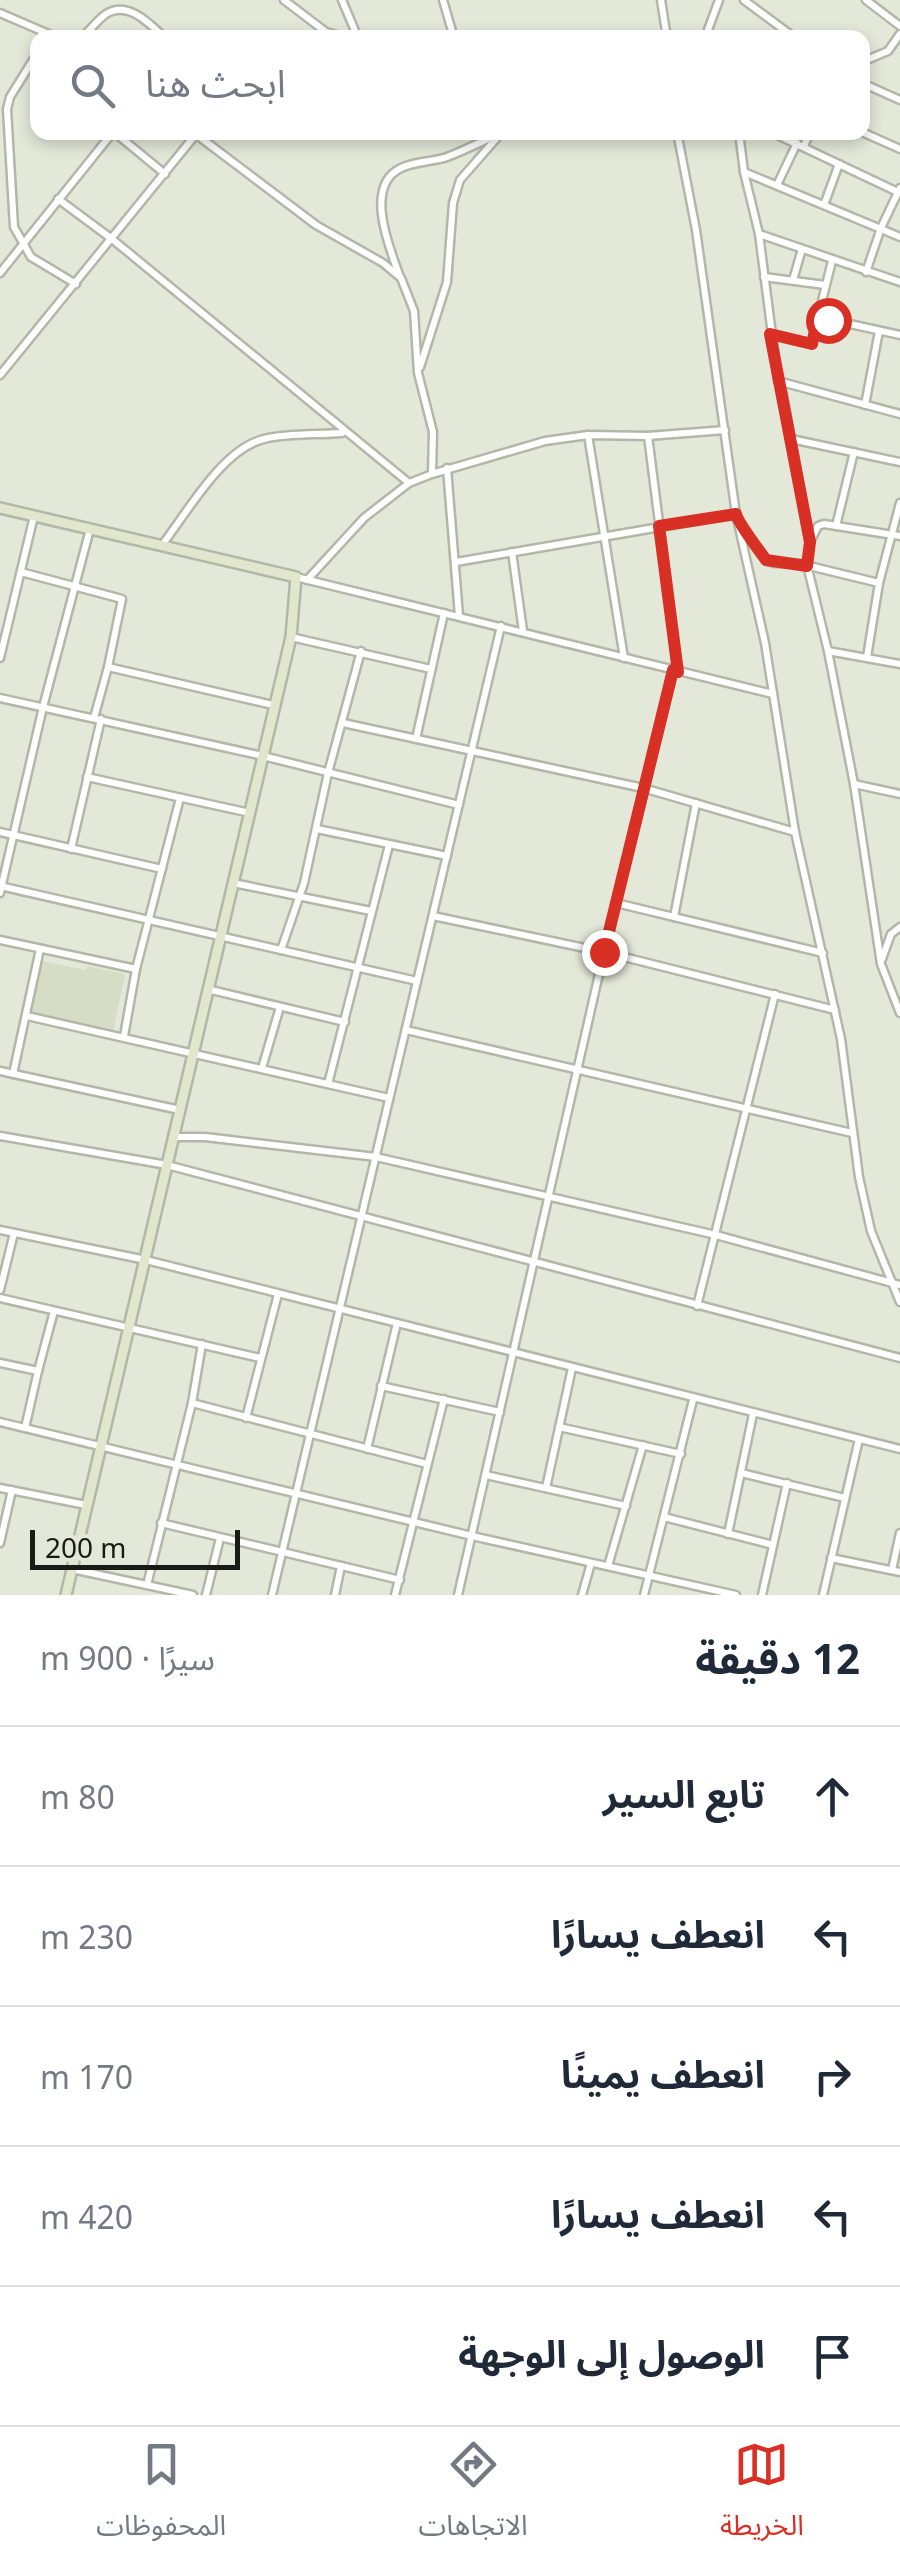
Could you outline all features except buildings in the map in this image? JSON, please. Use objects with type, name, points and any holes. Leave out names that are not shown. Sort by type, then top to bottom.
[{"type":"street","points":[[284,0],[323,30]]},
{"type":"street","points":[[342,0],[355,30]]},
{"type":"street","points":[[443,0],[452,30]]},
{"type":"street","points":[[660,0],[665,30]]},
{"type":"street","points":[[709,30],[719,0]]},
{"type":"street","points":[[744,0],[784,30]]},
{"type":"street","points":[[756,9],[763,0]]},
{"type":"street","points":[[866,0],[900,26]]},
{"type":"street","points":[[89,30],[107,13],[118,10],[142,16],[157,30]]},
{"type":"street","points":[[0,13],[38,30]]},
{"type":"street","points":[[870,59],[888,52],[900,34]]},
{"type":"street","points":[[888,52],[900,56]]},
{"type":"street","points":[[30,65],[7,108],[14,227],[31,257],[76,284]]},
{"type":"street","points":[[870,87],[900,100]]},
{"type":"street","points":[[870,136],[900,149]]},
{"type":"street","points":[[0,272],[106,140]]},
{"type":"street","points":[[123,140],[165,174]]},
{"type":"street","points":[[0,375],[190,140]]},
{"type":"street","points":[[204,140],[316,225],[370,255],[401,278]]},
{"type":"street","points":[[432,474],[433,432],[418,373],[414,311],[388,242],[382,204],[384,187],[401,168],[444,158],[484,140]]},
{"type":"street","points":[[418,373],[447,282],[453,203],[460,180],[495,140]]},
{"type":"street","points":[[678,140],[696,230],[737,518],[773,694],[795,832],[836,1010],[852,1132],[871,1230],[896,1283],[900,1302]]},
{"type":"street","points":[[740,140],[759,234],[770,334],[810,542],[807,566],[854,784],[881,964],[900,1013]]},
{"type":"street","points":[[789,140],[899,191],[880,228],[866,272]]},
{"type":"street","points":[[777,185],[804,140]]},
{"type":"street","points":[[824,205],[839,164]]},
{"type":"street","points":[[744,172],[900,238]]},
{"type":"street","points":[[58,199],[409,483]]},
{"type":"street","points":[[759,234],[900,282]]},
{"type":"street","points":[[793,280],[802,250]]},
{"type":"street","points":[[770,334],[812,344],[832,261]]},
{"type":"street","points":[[764,276],[825,284]]},
{"type":"street","points":[[818,317],[900,336]]},
{"type":"street","points":[[865,405],[879,331]]},
{"type":"street","points":[[780,383],[900,414]]},
{"type":"street","points":[[66,1595],[302,578],[364,518],[409,483],[447,468],[545,441],[588,435],[648,436],[725,430]]},
{"type":"street","points":[[162,546],[238,451],[262,439],[344,433]]},
{"type":"street","points":[[588,435],[624,658]]},
{"type":"street","points":[[470,1595],[458,1594],[604,952],[676,671],[648,436]]},
{"type":"street","points":[[791,439],[900,462]]},
{"type":"street","points":[[836,526],[854,452]]},
{"type":"street","points":[[447,468],[459,616]]},
{"type":"street","points":[[867,657],[879,582],[900,503]]},
{"type":"street","points":[[0,508],[773,694]]},
{"type":"street","points":[[0,658],[34,516]]},
{"type":"street","points":[[456,562],[659,526],[737,518]]},
{"type":"street","points":[[737,518],[766,560],[879,582]]},
{"type":"street","points":[[810,542],[818,526],[900,536]]},
{"type":"street","points":[[90,528],[0,889],[417,981]]},
{"type":"street","points":[[512,552],[523,631]]},
{"type":"street","points":[[21,572],[122,599],[71,849]]},
{"type":"street","points":[[416,739],[444,613]]},
{"type":"street","points":[[272,1595],[501,626]]},
{"type":"street","points":[[291,636],[432,669]]},
{"type":"street","points":[[281,950],[317,829],[361,650]]},
{"type":"street","points":[[828,651],[900,664]]},
{"type":"street","points":[[108,667],[273,705]]},
{"type":"street","points":[[0,698],[263,756],[458,805]]},
{"type":"street","points":[[343,723],[643,788],[795,832]]},
{"type":"street","points":[[87,778],[250,813]]},
{"type":"street","points":[[854,784],[900,794]]},
{"type":"street","points":[[124,1036],[136,969],[180,798]]},
{"type":"street","points":[[674,917],[696,803]]},
{"type":"street","points":[[317,829],[446,856]]},
{"type":"street","points":[[0,832],[162,869]]},
{"type":"street","points":[[328,1084],[389,844]]},
{"type":"street","points":[[233,883],[371,910]]},
{"type":"street","points":[[616,903],[824,954]]},
{"type":"street","points":[[432,916],[604,952],[836,1010]]},
{"type":"street","points":[[881,964],[892,934],[900,926]]},
{"type":"street","points":[[0,940],[136,969]]},
{"type":"street","points":[[13,1074],[40,949]]},
{"type":"street","points":[[208,989],[346,1022]]},
{"type":"street","points":[[697,1306],[774,994]]},
{"type":"street","points":[[262,1068],[280,1008]]},
{"type":"street","points":[[27,1016],[390,1098]]},
{"type":"street","points":[[406,1030],[852,1132]]},
{"type":"street","points":[[0,1071],[181,1110]]},
{"type":"street","points":[[0,1136],[167,1165],[900,1358]]},
{"type":"street","points":[[174,1137],[205,1137],[376,1157],[716,1235],[896,1283]]},
{"type":"street","points":[[0,1230],[146,1260],[900,1449]]},
{"type":"street","points":[[0,1290],[14,1233]]},
{"type":"street","points":[[246,1418],[278,1294]]},
{"type":"street","points":[[0,1298],[260,1358]]},
{"type":"street","points":[[25,1428],[54,1311]]},
{"type":"street","points":[[366,1449],[397,1323]]},
{"type":"street","points":[[147,1586],[192,1403],[202,1344]]},
{"type":"street","points":[[0,1363],[38,1371]]},
{"type":"street","points":[[546,1488],[572,1368]]},
{"type":"street","points":[[381,1386],[500,1412]]},
{"type":"street","points":[[395,1595],[444,1399]]},
{"type":"street","points":[[644,1595],[693,1400]]},
{"type":"street","points":[[192,1403],[427,1464]]},
{"type":"street","points":[[728,1534],[753,1414]]},
{"type":"street","points":[[0,1422],[704,1592],[736,1595]]},
{"type":"street","points":[[559,1427],[681,1454]]},
{"type":"street","points":[[822,1595],[858,1439]]},
{"type":"street","points":[[608,1566],[643,1445]]},
{"type":"street","points":[[741,1472],[845,1498]]},
{"type":"street","points":[[486,1475],[626,1506]]},
{"type":"street","points":[[762,1595],[787,1483]]},
{"type":"street","points":[[0,1488],[86,1505]]},
{"type":"street","points":[[0,1543],[12,1490]]},
{"type":"street","points":[[664,1517],[773,1545]]},
{"type":"street","points":[[161,1523],[400,1580]]},
{"type":"street","points":[[831,1558],[896,1571],[900,1533]]},
{"type":"street","points":[[206,1595],[220,1538]]},
{"type":"street","points":[[582,1595],[591,1563]]},
{"type":"street","points":[[335,1595],[341,1566]]},
{"type":"street","points":[[72,1569],[194,1595]]},
{"type":"shaded area","points":[[42,961],[125,974],[113,1031],[30,1013]]},
{"type":"route","points":[[604,952],[673,670],[678,672],[659,526],[736,514],[738,523],[766,560],[807,566],[810,542],[770,334],[812,344],[818,317],[828,320]]}]
